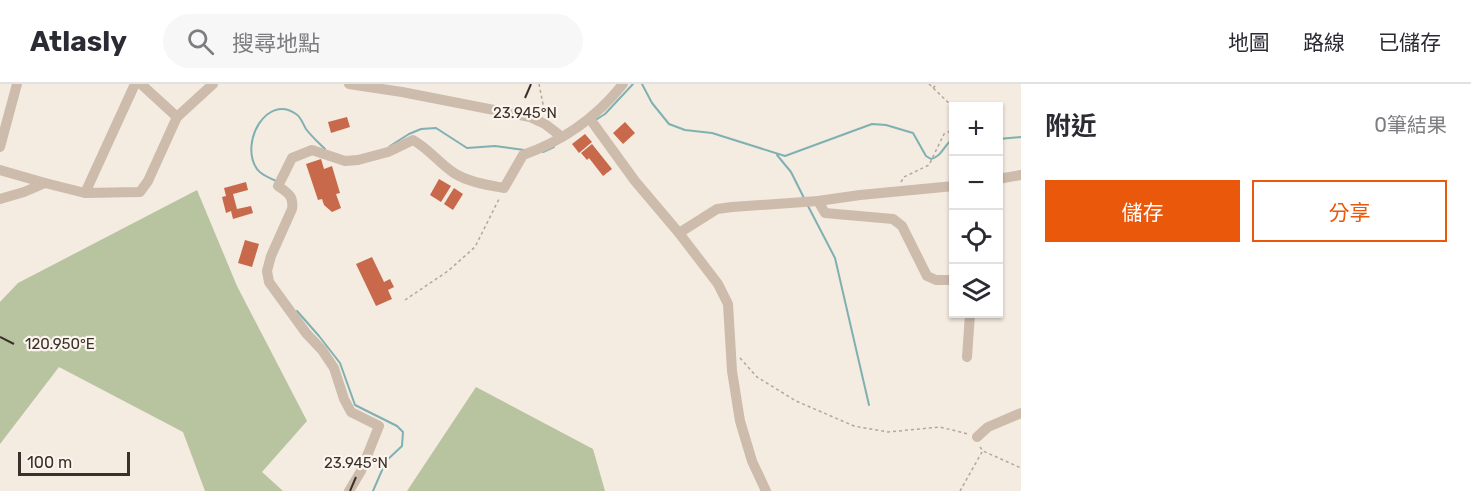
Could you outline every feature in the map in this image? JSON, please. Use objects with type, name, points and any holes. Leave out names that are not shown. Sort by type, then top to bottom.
[{"type":"street","points":[[0,147],[17,84]]},
{"type":"street","points":[[85,193],[135,84]]},
{"type":"street","points":[[141,84],[177,117]]},
{"type":"street","points":[[0,170],[85,193],[140,192],[148,181],[177,117],[213,84]]},
{"type":"street","points":[[350,84],[397,88],[530,117],[545,124],[562,137]]},
{"type":"street","points":[[349,491],[361,471],[379,426],[351,412],[344,399],[334,368],[281,301],[269,282],[267,271],[271,256],[292,208],[293,200],[289,193],[278,186],[292,158],[312,150],[345,161],[358,160],[388,152],[413,140],[425,147],[455,174],[479,183],[504,188],[523,155],[548,146],[590,119],[623,84]]},
{"type":"street","points":[[590,119],[635,181],[718,284],[728,304],[732,370],[740,421],[752,461],[766,491]]},
{"type":"street","points":[[1003,178],[1021,175]]},
{"type":"street","points":[[0,199],[45,183]]},
{"type":"street","points":[[679,233],[717,210],[746,205],[819,201],[949,186]]},
{"type":"street","points":[[819,201],[825,213],[893,219],[902,226],[927,276],[936,280],[949,279]]},
{"type":"street","points":[[967,357],[970,318]]},
{"type":"street","points":[[976,437],[988,427],[1021,413]]},
{"type":"path","points":[[539,84],[546,118],[545,124]]},
{"type":"path","points":[[929,84],[949,103]]},
{"type":"path","points":[[932,88],[937,84]]},
{"type":"path","points":[[896,191],[904,177],[929,165],[944,134],[949,132]]},
{"type":"path","points":[[405,300],[448,271],[475,247],[504,188]]},
{"type":"path","points":[[732,349],[757,377],[796,401],[854,426],[888,432],[940,427],[976,437],[983,451],[1021,468]]},
{"type":"path","points":[[960,491],[983,451]]},
{"type":"green space","points":[[197,190],[237,286],[307,421],[262,472],[283,491],[205,491],[183,432],[59,367],[0,444],[0,302],[18,283]]},
{"type":"green space","points":[[476,387],[593,449],[605,491],[407,491]]},
{"type":"building","points":[[347,117],[350,127],[331,133],[328,122]]},
{"type":"building","points":[[625,122],[635,133],[623,144],[613,133]]},
{"type":"building","points":[[585,134],[592,142],[579,153],[572,144]]},
{"type":"building","points":[[592,144],[612,169],[603,176],[589,158],[587,160],[581,153]]},
{"type":"building","points":[[321,159],[324,169],[332,166],[340,193],[336,194],[341,208],[332,212],[324,205],[322,199],[318,200],[306,164]]},
{"type":"building","points":[[439,179],[451,186],[441,202],[430,195]]},
{"type":"building","points":[[246,182],[248,190],[233,194],[237,209],[251,206],[253,213],[233,219],[231,211],[226,213],[222,197],[226,196],[224,188]]},
{"type":"building","points":[[454,188],[463,194],[453,210],[444,204]]},
{"type":"building","points":[[245,240],[259,244],[252,267],[238,263]]},
{"type":"building","points":[[372,257],[384,282],[390,279],[394,287],[388,290],[392,299],[376,306],[356,264]]},
{"type":"waterway","points":[[594,121],[605,114],[633,84]]},
{"type":"waterway","points":[[642,84],[652,103],[669,124],[685,130],[712,133],[785,156],[872,124],[886,125],[913,133],[926,156],[931,159],[938,155],[949,142]]},
{"type":"waterway","points":[[276,181],[259,171],[252,158],[251,146],[254,135],[266,115],[275,110],[285,109],[296,114],[308,132],[325,149]]},
{"type":"waterway","points":[[390,146],[421,129],[436,128],[467,148],[495,146],[524,150]]},
{"type":"waterway","points":[[1003,139],[1021,137]]},
{"type":"waterway","points":[[543,152],[554,147]]},
{"type":"waterway","points":[[777,155],[791,172],[804,198]]},
{"type":"waterway","points":[[808,206],[835,258],[869,405]]},
{"type":"waterway","points":[[297,311],[340,363],[355,405],[397,426],[403,432],[402,446],[386,461],[373,491]]}]
